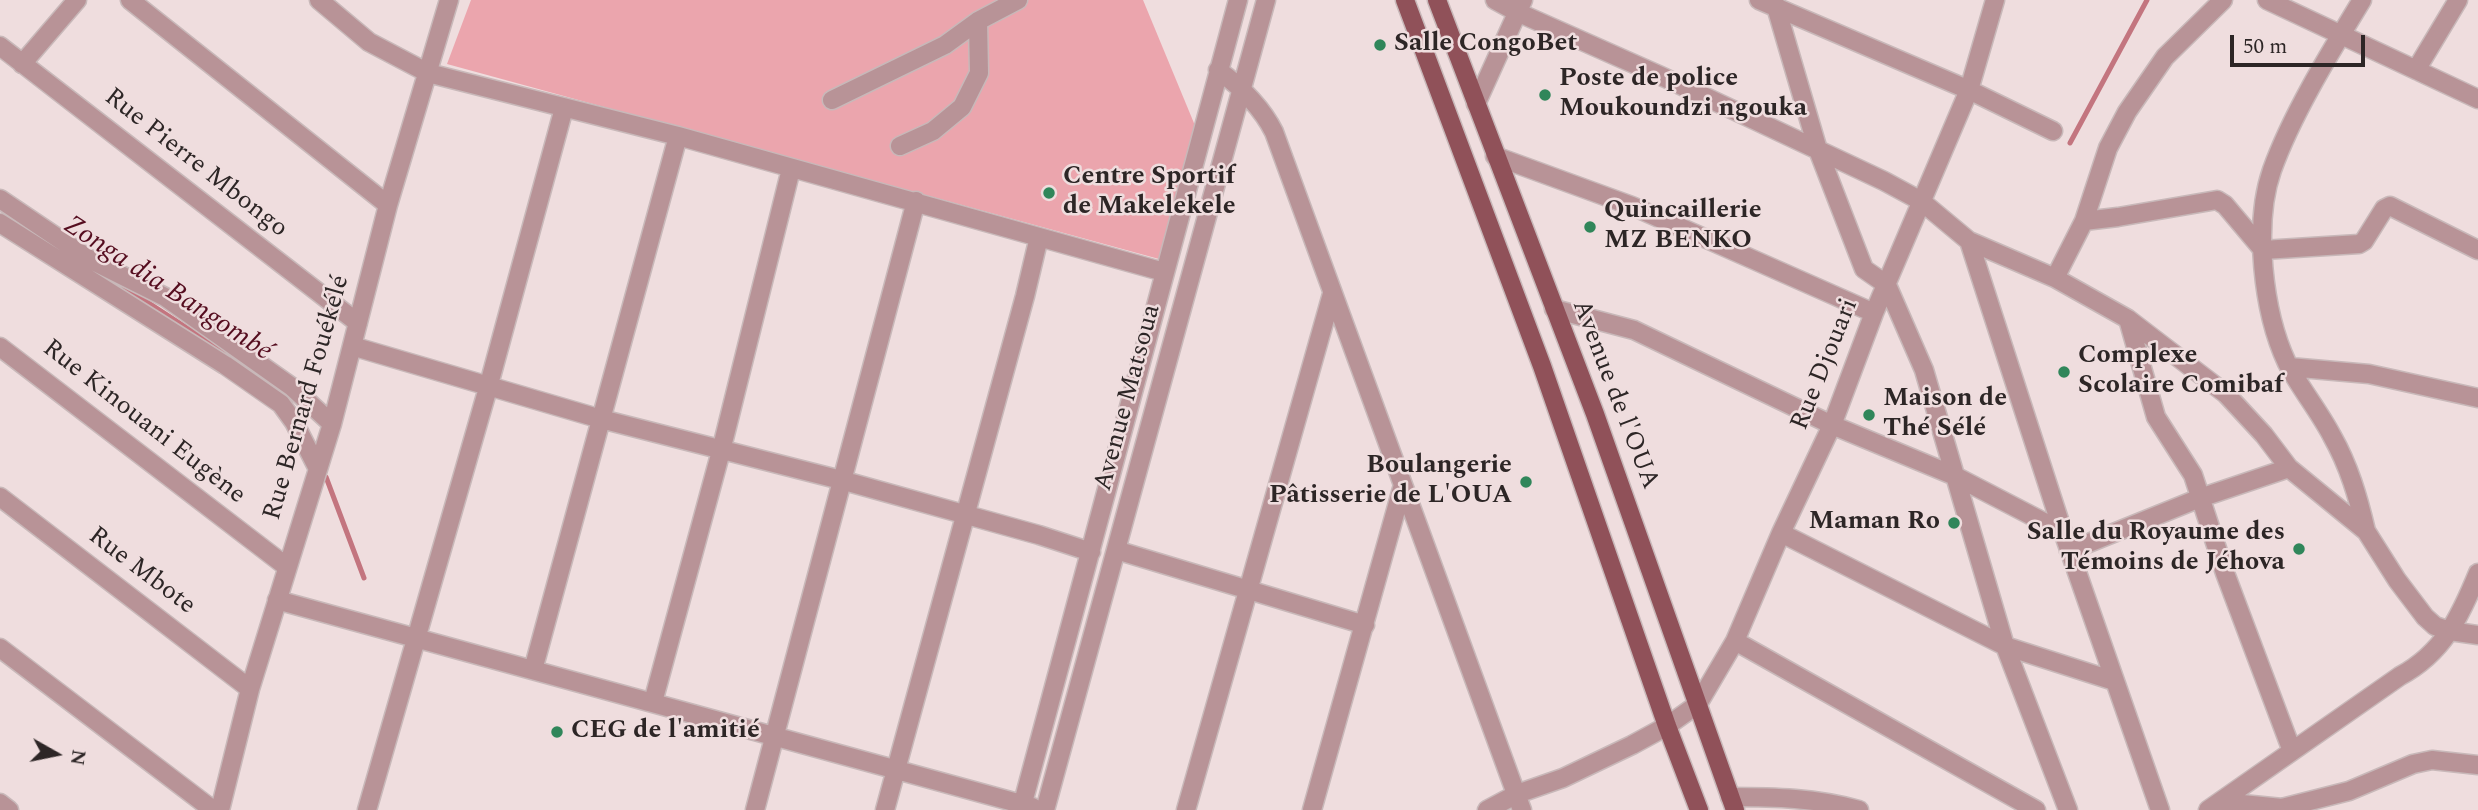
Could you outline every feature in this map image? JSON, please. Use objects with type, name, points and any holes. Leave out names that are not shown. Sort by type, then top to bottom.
[{"type":"main road","points":[[1405,0],[1542,366],[1667,726],[1699,810]]},
{"type":"main road","name":"Avenue de l'OUA","points":[[1437,0],[1595,414],[1733,804]]},
{"type":"street","points":[[22,64],[77,0]]},
{"type":"street","points":[[130,0],[388,205]]},
{"type":"street","points":[[319,0],[369,42],[428,73],[677,136],[1164,272]]},
{"type":"street","name":"Rue Bernard Fouékélé","points":[[220,810],[250,689],[332,424],[388,205],[449,0]]},
{"type":"street","points":[[832,100],[945,45],[978,21],[1018,0]]},
{"type":"street","name":"Avenue Matsoua","points":[[1022,807],[1238,0]]},
{"type":"street","name":"Avenue Matsoua","points":[[1043,810],[1266,0]]},
{"type":"street","points":[[1495,0],[1520,6],[1921,201],[1969,241],[2055,278],[2128,319],[2226,394],[2264,435],[2289,468],[2366,531],[2418,608],[2435,626],[2478,635]]},
{"type":"street","points":[[1759,0],[1775,4],[1969,90],[2053,131]]},
{"type":"street","name":"Rue Djouari","points":[[1487,810],[1520,802],[1667,726],[1698,704],[1735,641],[1781,533],[1832,425],[1874,313],[1969,90],[1995,0]]},
{"type":"street","points":[[2055,278],[2084,221],[2108,148],[2127,112],[2165,57],[2223,0]]},
{"type":"street","points":[[2267,0],[2478,99]]},
{"type":"street","points":[[2362,0],[2290,129],[2272,172],[2266,200],[2263,250],[2269,309],[2279,345],[2289,367],[2333,437],[2348,467],[2366,531]]},
{"type":"street","points":[[2416,70],[2458,0]]},
{"type":"street","points":[[1775,4],[1818,150],[1864,269],[1887,285],[1924,370],[2005,646],[2068,810]]},
{"type":"street","points":[[1476,104],[1520,6]]},
{"type":"street","points":[[900,146],[933,131],[962,107],[979,73],[978,21]]},
{"type":"street","name":"Rue Pierre Mbongo","points":[[0,46],[358,323]]},
{"type":"street","points":[[1218,70],[1242,87],[1274,132],[1520,802]]},
{"type":"street","points":[[367,810],[488,387],[564,108]]},
{"type":"street","points":[[533,670],[677,136]]},
{"type":"street","points":[[1495,156],[1632,206],[1874,313]]},
{"type":"street","points":[[653,702],[791,169]]},
{"type":"street","points":[[0,199],[89,259],[165,297],[292,387],[332,424]]},
{"type":"street","points":[[2084,221],[2217,200],[2225,205],[2263,250]]},
{"type":"street","points":[[755,810],[916,201]]},
{"type":"street","points":[[2263,250],[2359,244],[2390,206],[2478,250]]},
{"type":"street","points":[[0,223],[225,365],[281,404],[294,422],[318,469]]},
{"type":"street","points":[[885,810],[1039,237]]},
{"type":"street","points":[[1969,241],[2069,551],[2160,810]]},
{"type":"street","points":[[1186,810],[1332,294]]},
{"type":"street","points":[[1554,309],[1634,330],[1832,425],[1955,476],[2063,531]]},
{"type":"street","points":[[2128,319],[2156,417],[2193,475],[2225,573],[2292,751]]},
{"type":"street","name":"Rue Kinouani Eugène","points":[[0,346],[287,567]]},
{"type":"street","points":[[352,346],[601,419],[841,481],[1039,535],[1091,552]]},
{"type":"street","points":[[2289,367],[2369,374],[2478,398]]},
{"type":"street","points":[[2069,551],[2200,498],[2289,468]]},
{"type":"street","points":[[1312,810],[1403,485]]},
{"type":"street","name":"Rue Mbote","points":[[0,498],[250,689]]},
{"type":"street","points":[[1781,533],[2005,646],[2114,681]]},
{"type":"street","points":[[1116,550],[1247,587],[1365,625]]},
{"type":"street","points":[[2215,806],[2400,676],[2418,667],[2436,650],[2450,631],[2478,573]]},
{"type":"street","points":[[277,600],[774,735],[1022,807],[1043,810]]},
{"type":"street","points":[[1735,641],[2036,810]]},
{"type":"street","points":[[0,648],[213,810]]},
{"type":"street","points":[[2215,806],[2282,808],[2349,791],[2413,764],[2432,760],[2478,765]]},
{"type":"street","points":[[1733,804],[1801,799],[1860,810]]},
{"type":"street","points":[[0,803],[9,810]]},
{"type":"shaded area","name":"Centre Sportif de Makelekele","points":[[471,0],[1143,0],[1196,128],[1159,259],[447,64]]},
{"type":"waterway","points":[[2070,143],[2147,0]]},
{"type":"waterway","name":"Zonga dia Bangombé","points":[[118,283],[281,389],[290,403]]},
{"type":"waterway","name":"Zonga dia Bangombé","points":[[326,477],[364,578]]},
{"type":"place","name":"Salle CongoBet","points":[[1380,45]]},
{"type":"place","name":"Poste de police Moukoundzi ngouka","points":[[1545,95]]},
{"type":"place","name":"Centre Sportif de Makelekele","points":[[1049,193]]},
{"type":"place","name":"Quincaillerie MZ BENKO","points":[[1590,227]]},
{"type":"place","name":"Complexe Scolaire Comibaf","points":[[2064,372]]},
{"type":"place","name":"Maison de Thé Sélé","points":[[1869,415]]},
{"type":"place","name":"Boulangerie Pâtisserie de L'OUA","points":[[1526,482]]},
{"type":"place","name":"Maman Ro","points":[[1954,523]]},
{"type":"place","name":"Salle du Royaume des Témoins de Jéhova","points":[[2299,549]]},
{"type":"place","name":"CEG de l'amitié","points":[[557,732]]}]
